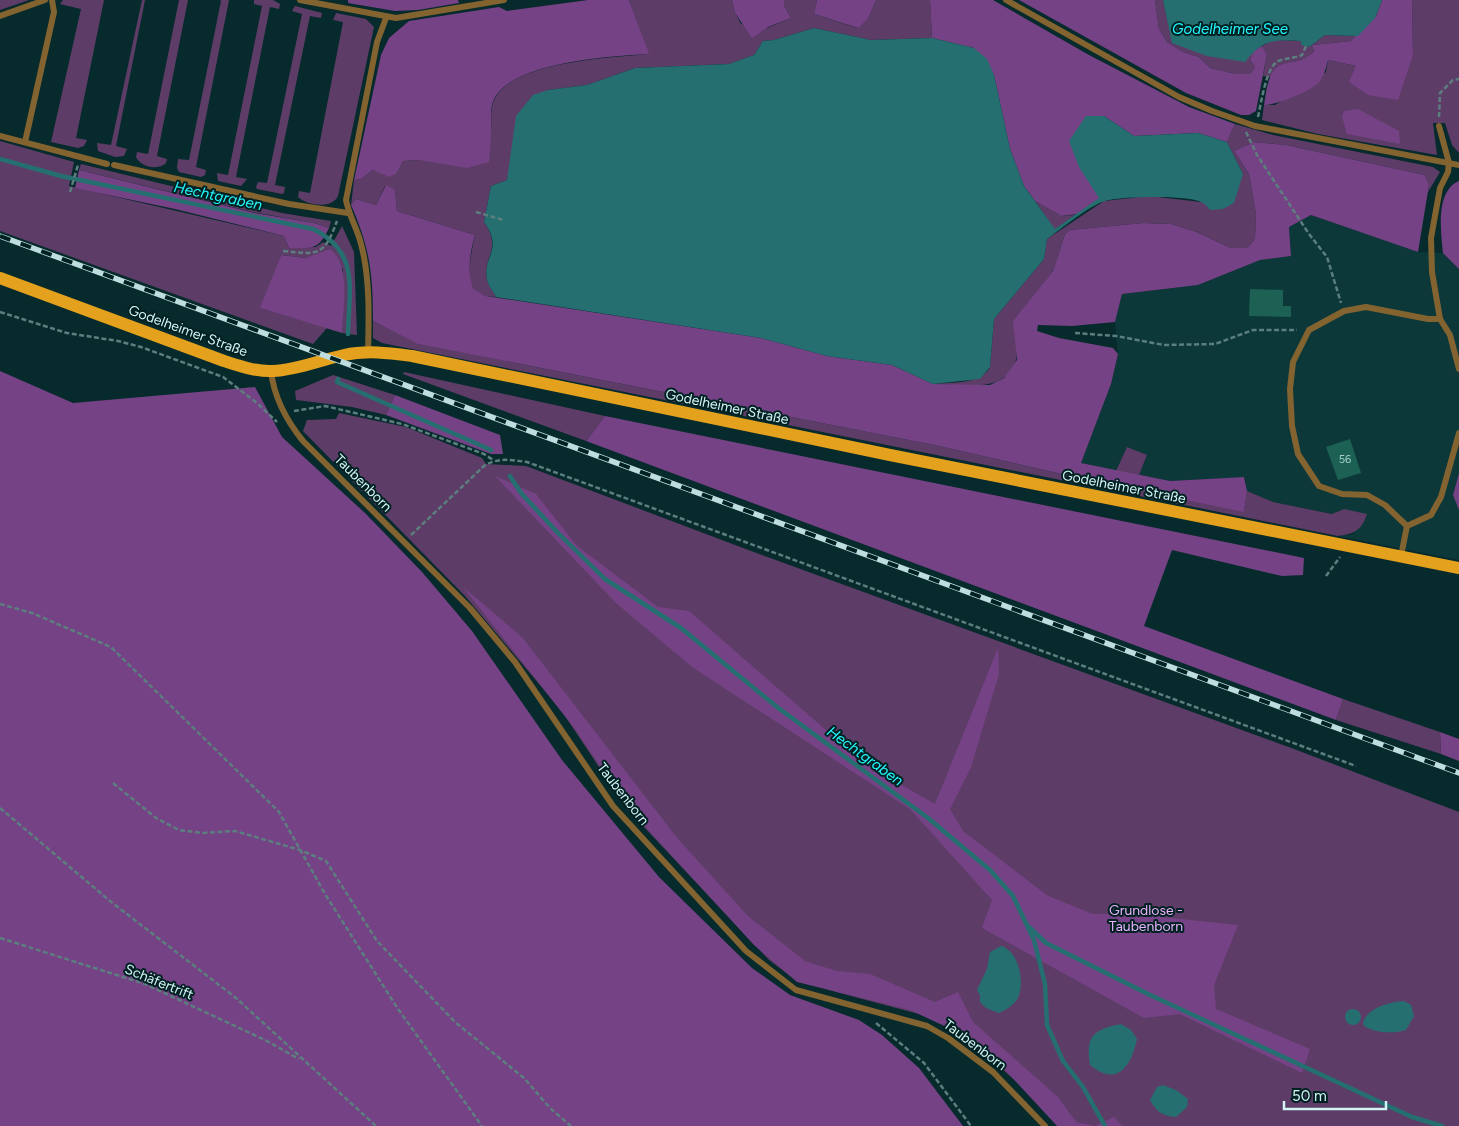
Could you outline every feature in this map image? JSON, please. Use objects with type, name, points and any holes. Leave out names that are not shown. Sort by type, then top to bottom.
[{"type":"main road","name":"Godelheimer Straße","points":[[0,278],[224,362],[253,369],[271,371],[291,369],[345,355],[368,352],[412,356],[871,451],[1459,568]]},
{"type":"lane","points":[[0,16],[45,0]]},
{"type":"lane","points":[[25,142],[54,12],[52,0]]},
{"type":"lane","points":[[300,0],[386,18],[504,0]]},
{"type":"lane","points":[[1006,0],[1179,97],[1255,126],[1459,165]]},
{"type":"lane","points":[[368,352],[369,329],[362,253],[359,237],[348,213],[346,200],[377,42],[386,18]]},
{"type":"lane","points":[[1439,126],[1449,163],[1448,172],[1440,188],[1431,238],[1432,272],[1440,319],[1450,335],[1459,369]]},
{"type":"lane","points":[[0,136],[107,164]]},
{"type":"lane","points":[[114,165],[273,201],[348,213]]},
{"type":"lane","points":[[1407,526],[1385,505],[1367,495],[1342,494],[1319,486],[1298,454],[1292,426],[1290,389],[1293,362],[1309,330],[1344,311],[1366,307],[1428,319],[1440,319]]},
{"type":"lane","name":"Taubenborn","points":[[271,371],[275,393],[291,426],[303,441],[470,608],[515,662],[613,806],[746,951],[796,990],[927,1026],[934,1030],[993,1072],[1045,1126]]},
{"type":"lane","points":[[1407,526],[1430,515],[1441,497],[1459,433]]},
{"type":"lane","points":[[1401,556],[1407,526]]},
{"type":"path","points":[[1255,126],[1269,72],[1278,61],[1302,55],[1306,46]]},
{"type":"path","points":[[1439,126],[1440,93],[1453,80],[1459,79]]},
{"type":"path","points":[[1242,121],[1258,155],[1309,234],[1327,257],[1344,311]]},
{"type":"path","points":[[70,192],[77,169]]},
{"type":"path","points":[[476,212],[503,220]]},
{"type":"path","points":[[283,251],[315,252],[326,247],[340,213]]},
{"type":"path","points":[[0,312],[68,333],[118,340],[223,377],[257,403],[285,430],[291,426]]},
{"type":"path","points":[[1075,333],[1116,336],[1164,344],[1215,344],[1253,330],[1309,330]]},
{"type":"path","points":[[305,408],[326,406],[402,424],[484,454],[493,460]]},
{"type":"path","points":[[404,542],[484,466],[493,460],[506,459],[527,462],[1356,766]]},
{"type":"path","points":[[1326,576],[1348,546]]},
{"type":"path","points":[[0,604],[32,613],[112,647],[279,812],[325,894],[398,1009],[482,1126]]},
{"type":"path","points":[[113,783],[156,818],[179,830],[202,833],[234,831],[300,850],[326,861],[378,942],[455,1022],[524,1078],[550,1108],[571,1126]]},
{"type":"path","points":[[0,808],[110,901],[236,998],[376,1126]]},
{"type":"path","name":"Schäfertrift","points":[[0,938],[145,984],[267,1041],[304,1062]]},
{"type":"path","points":[[875,1022],[924,1063],[971,1126]]},
{"type":"shaded area","points":[[1311,215],[1418,252],[1443,253],[1459,269],[1459,473],[1453,495],[1459,510],[1459,560],[1338,536],[1354,534],[1344,509],[1333,514],[1273,502],[1247,491],[1245,477],[1170,481],[1139,475],[1147,456],[1127,447],[1116,471],[1081,463],[1111,384],[1118,354],[1115,322],[1122,294],[1198,285],[1260,260],[1291,256],[1289,227]]},
{"type":"green space","points":[[0,0],[29,0],[0,10]]},
{"type":"green space","points":[[63,0],[104,0],[76,138],[87,140],[84,146],[78,148],[51,142],[81,9],[60,4]]},
{"type":"green space","points":[[142,0],[145,0],[116,146],[127,149],[124,156],[115,157],[98,151],[97,143],[111,145]]},
{"type":"green space","points":[[179,0],[188,0],[157,156],[167,159],[166,163],[158,167],[150,167],[136,157],[137,152],[148,154]]},
{"type":"green space","points":[[220,0],[229,0],[196,167],[206,170],[205,175],[201,177],[179,172],[177,168],[178,159],[189,160]]},
{"type":"green space","points":[[254,0],[273,0],[280,4],[279,9],[270,7],[236,177],[247,179],[241,186],[218,181],[217,173],[228,175],[262,6],[254,4]]},
{"type":"green space","points":[[348,0],[458,0],[459,3],[418,10],[395,11],[348,3]]},
{"type":"green space","points":[[588,0],[629,0],[649,54],[561,64],[537,70],[516,79],[500,91],[492,105],[489,162],[467,168],[419,160],[403,161],[397,173],[389,177],[373,170],[361,179],[354,180],[381,55],[389,38],[409,21],[499,7],[507,11]]},
{"type":"green space","points":[[629,0],[732,0],[735,13],[741,24],[767,28],[791,18],[784,5],[784,0],[817,0],[814,14],[857,28],[868,19],[876,0],[930,0],[932,38],[871,40],[814,28],[774,40],[763,41],[754,55],[729,64],[635,68],[587,85],[548,90],[510,169],[507,180],[491,186],[484,222],[492,240],[486,274],[489,285],[496,297],[486,296],[472,289],[470,269],[475,235],[397,211],[395,190],[385,186],[376,205],[356,199],[351,205],[354,180],[361,179],[373,170],[397,173],[403,161],[419,160],[491,130],[493,103],[502,89],[518,78],[538,70],[562,64],[648,54]]},
{"type":"green space","points":[[732,0],[784,0],[784,5],[791,18],[768,27],[752,38],[735,13]]},
{"type":"green space","points":[[817,0],[876,0],[868,19],[858,28],[814,14]]},
{"type":"green space","points":[[930,0],[993,0],[1089,55],[1189,107],[1235,124],[1227,142],[1198,133],[1134,136],[1104,116],[1100,198],[1078,214],[1061,216],[1035,201],[1024,186],[1010,149],[994,75],[974,48],[932,38]]},
{"type":"green space","points":[[1019,0],[1155,0],[1159,29],[1167,42],[1183,52],[1199,57],[1210,68],[1236,74],[1250,74],[1255,67],[1250,60],[1254,50],[1262,46],[1267,54],[1256,111],[1249,115],[1241,115],[1186,93]]},
{"type":"green space","points":[[1155,0],[1163,0],[1173,43],[1254,51],[1250,60],[1255,67],[1250,74],[1236,74],[1210,68],[1199,57],[1183,52],[1167,42],[1159,29]]},
{"type":"green space","points":[[1382,0],[1412,0],[1413,55],[1398,100],[1368,95],[1349,82],[1356,66],[1328,60],[1322,77],[1315,86],[1293,97],[1264,105],[1269,80],[1277,67],[1309,55],[1314,51],[1312,45],[1351,41],[1376,16]]},
{"type":"green space","points":[[1412,0],[1459,0],[1459,153],[1452,145],[1445,123],[1433,123],[1437,155],[1318,134],[1262,120],[1264,105],[1275,105],[1326,72],[1328,60],[1356,66],[1413,55]]},
{"type":"green space","points":[[295,6],[322,13],[321,18],[310,16],[275,185],[285,187],[282,194],[257,189],[256,187],[258,182],[267,183],[302,14],[292,11]]},
{"type":"green space","points":[[336,13],[366,19],[374,27],[338,196],[331,203],[320,205],[298,197],[299,191],[310,193],[343,22],[333,20]]},
{"type":"green space","points":[[1325,35],[1358,36],[1351,41],[1312,45],[1314,51],[1307,58],[1277,67],[1271,77],[1263,76],[1267,54],[1262,46],[1273,40],[1301,41],[1309,47]]},
{"type":"green space","points":[[1358,109],[1399,131],[1400,144],[1347,134],[1342,117],[1344,111]]},
{"type":"green space","points":[[1235,124],[1273,135],[1433,167],[1440,172],[1428,192],[1429,185],[1425,175],[1286,145],[1254,142],[1234,151],[1249,174],[1256,214],[1255,239],[1247,248],[1231,248],[1194,231],[1171,224],[1143,223],[1070,230],[1065,234],[1053,271],[1014,321],[1016,360],[1011,371],[1002,379],[980,385],[933,384],[965,382],[986,373],[990,367],[994,319],[1044,259],[1047,239],[1104,201],[1149,196],[1201,202],[1243,174],[1227,142]]},
{"type":"green space","points":[[0,141],[74,162],[69,186],[284,236],[289,248],[316,247],[323,242],[331,246],[342,226],[354,252],[357,335],[342,333],[343,269],[317,255],[306,258],[281,255],[261,308],[327,328],[313,344],[0,231]]},
{"type":"green space","points":[[1254,142],[1286,145],[1425,175],[1429,185],[1418,252],[1311,215],[1289,227],[1291,256],[1260,260],[1198,285],[1122,294],[1115,322],[1072,326],[1038,325],[1037,331],[1059,338],[1113,348],[1118,354],[1111,384],[1081,463],[1170,481],[1244,477],[1247,491],[1244,512],[1079,478],[939,446],[418,344],[373,321],[369,262],[351,205],[356,199],[376,205],[386,185],[395,190],[397,211],[475,235],[470,262],[471,282],[473,289],[486,296],[761,338],[827,356],[892,365],[933,384],[990,385],[1004,378],[1017,360],[1013,321],[1053,271],[1065,234],[1070,230],[1143,223],[1171,224],[1194,231],[1231,248],[1247,248],[1255,239],[1256,214],[1249,174],[1234,151]]},
{"type":"green space","points":[[81,164],[282,213],[331,221],[329,228],[314,223],[253,212],[79,170]]},
{"type":"green space","points":[[79,170],[255,213],[314,223],[329,228],[321,241],[314,247],[289,248],[284,236],[175,209],[75,188]]},
{"type":"green space","points":[[1459,181],[1459,269],[1443,253],[1441,213],[1446,194],[1451,186]]},
{"type":"green space","points":[[1035,201],[1061,216],[1075,215],[1055,230]]},
{"type":"green space","points":[[330,249],[337,256],[343,276],[342,333],[260,308],[281,255],[306,258]]},
{"type":"green space","points":[[373,321],[419,344],[939,446],[1079,478],[1244,511],[1247,491],[1273,502],[1332,514],[1344,509],[1367,514],[1363,524],[1357,530],[1338,536],[382,343],[373,338]]},
{"type":"green space","points":[[0,371],[73,403],[255,387],[282,437],[365,513],[422,572],[472,631],[562,760],[659,877],[752,968],[790,995],[859,1020],[882,1035],[919,1068],[963,1126],[0,1126]]},
{"type":"green space","points":[[404,372],[605,416],[586,441],[403,374]]},
{"type":"green space","points":[[333,375],[395,395],[386,415],[352,407],[296,400],[295,391]]},
{"type":"green space","points":[[395,395],[500,435],[503,454],[491,454],[386,415]]},
{"type":"green space","name":"Grundlose - Taubenborn","points":[[339,413],[406,427],[482,458],[486,464],[526,466],[751,551],[1294,749],[1459,812],[1459,1126],[1061,1126],[1039,1102],[949,1022],[836,992],[793,978],[769,960],[627,809],[561,710],[465,596],[303,431],[307,420],[336,419]]},
{"type":"green space","points":[[605,416],[1304,558],[1303,575],[1282,576],[1172,550],[1144,626],[1343,699],[1336,720],[586,441]]},
{"type":"green space","points":[[1127,447],[1147,455],[1139,475],[1116,471]]},
{"type":"green space","points":[[1459,473],[1459,510],[1453,495]]},
{"type":"green space","points":[[495,476],[536,494],[577,546],[658,607],[689,611],[865,764],[935,804],[998,648],[999,674],[971,767],[950,809],[963,831],[1048,896],[1093,914],[1133,914],[1238,925],[1214,985],[1216,1009],[1310,1049],[1302,1073],[1180,1014],[1144,1018],[982,928],[992,900],[910,809],[692,667],[616,603]]},
{"type":"green space","points":[[463,587],[522,637],[678,839],[748,916],[805,961],[837,971],[870,974],[935,1002],[958,992],[973,1022],[1058,1097],[1076,1122],[1095,1126],[1057,1126],[1007,1072],[953,1030],[910,1010],[797,982],[754,945],[629,809],[575,729]]},
{"type":"green space","points":[[1343,699],[1440,732],[1441,754],[1336,720]]},
{"type":"green space","points":[[1440,732],[1459,739],[1459,761],[1441,754]]},
{"type":"green space","points":[[1114,1117],[1122,1126],[1095,1126]]},
{"type":"water","name":"Godelheimer See","points":[[1163,0],[1382,0],[1375,18],[1358,36],[1325,35],[1309,47],[1301,45],[1301,41],[1269,42],[1251,54],[1245,62],[1207,56],[1172,43]]},
{"type":"water","points":[[814,28],[871,40],[932,38],[974,48],[987,59],[994,75],[1010,149],[1024,186],[1055,229],[1099,198],[1079,167],[1069,141],[1086,116],[1104,116],[1134,136],[1198,133],[1227,142],[1243,174],[1234,203],[1223,209],[1210,210],[1201,202],[1183,198],[1113,199],[1099,203],[1076,218],[1047,239],[1044,259],[994,319],[990,367],[980,379],[933,384],[892,365],[827,356],[761,338],[496,297],[489,285],[486,274],[492,240],[484,222],[491,186],[507,180],[516,116],[533,95],[548,90],[587,85],[635,68],[729,64],[754,55],[763,41],[774,40]]},
{"type":"water","points":[[1001,946],[1007,949],[1016,960],[1021,984],[1016,1001],[999,1013],[986,1008],[980,1002],[980,995],[977,990],[987,969],[990,952]]},
{"type":"water","points":[[1404,1001],[1411,1005],[1414,1016],[1406,1030],[1385,1032],[1364,1026],[1363,1022],[1366,1017],[1375,1009],[1386,1004]]},
{"type":"water","points":[[1353,1009],[1361,1017],[1353,1025],[1345,1017]]},
{"type":"water","points":[[1121,1024],[1131,1030],[1137,1039],[1127,1065],[1115,1074],[1108,1074],[1090,1065],[1090,1041],[1104,1028]]},
{"type":"water","points":[[1163,1085],[1176,1090],[1188,1099],[1187,1107],[1176,1117],[1160,1113],[1150,1100],[1157,1087]]},
{"type":"building","points":[[1250,289],[1283,290],[1283,306],[1291,306],[1291,317],[1249,316]]},
{"type":"building","points":[[1350,439],[1361,473],[1338,480],[1326,447]]},
{"type":"waterway","name":"Hechtgraben","points":[[0,159],[61,176],[313,229],[328,238],[345,260],[350,287],[348,334]]},
{"type":"waterway","name":"Hechtgraben","points":[[338,379],[337,382],[491,450]]},
{"type":"waterway","name":"Hechtgraben","points":[[510,476],[521,493],[605,579],[681,628],[777,707],[928,818],[990,870],[1013,896],[1034,940],[1045,984],[1047,1025],[1063,1061],[1083,1087],[1105,1126]]},
{"type":"waterway","points":[[1029,927],[1046,943],[1148,994],[1412,1117],[1442,1126]]},
{"type":"railway","points":[[0,236],[1459,773]]}]
